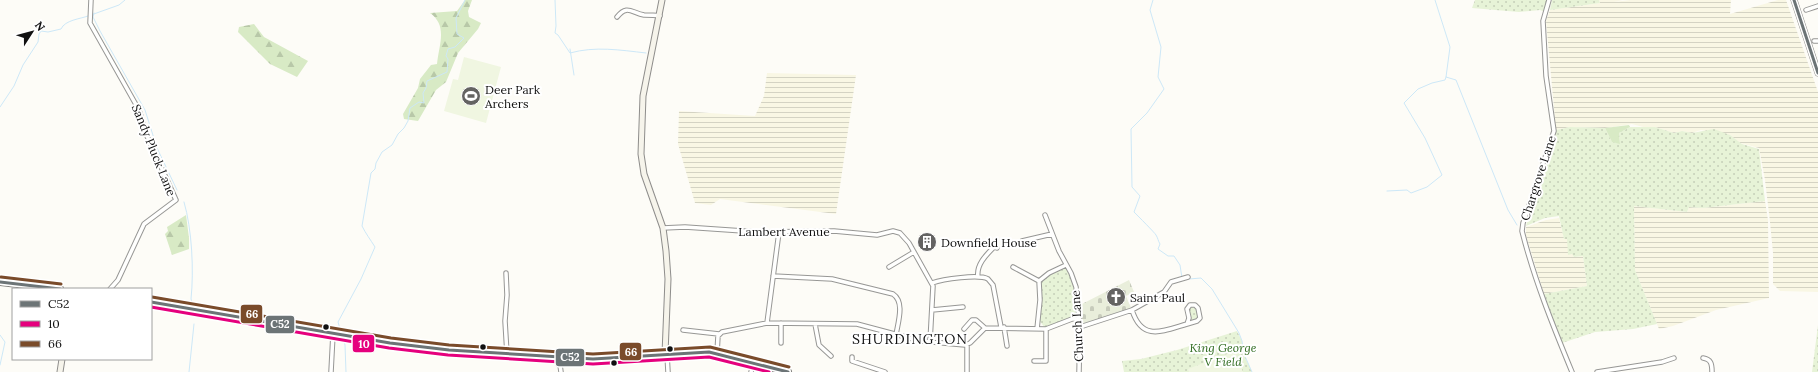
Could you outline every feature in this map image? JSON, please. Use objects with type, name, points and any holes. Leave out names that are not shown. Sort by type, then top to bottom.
[{"type":"main road","points":[[0,282],[51,288]]},
{"type":"main road","points":[[152,302],[333,334],[449,350],[559,358],[618,359],[666,354],[717,353],[788,372]]},
{"type":"street","name":"Sandy Pluck Lane","points":[[91,0],[90,23],[139,110],[147,136],[176,200],[144,224],[118,280],[111,288]]},
{"type":"street","name":"Chargrove Lane","points":[[1549,0],[1543,21],[1546,76],[1554,131],[1523,223],[1522,231],[1544,300],[1572,372]]},
{"type":"street","points":[[1794,0],[1818,73]]},
{"type":"street","points":[[663,1],[647,73],[644,96],[641,154],[644,174],[663,228],[668,279],[666,354],[668,372]]},
{"type":"street","points":[[1806,10],[1818,6]]},
{"type":"street","points":[[617,17],[622,12],[628,10],[642,15],[660,16]]},
{"type":"street","name":"Church Lane","points":[[1045,215],[1059,251],[1071,273],[1076,287],[1080,327],[1079,372]]},
{"type":"street","name":"Lambert Avenue","points":[[663,228],[685,227],[779,232],[834,231],[877,235],[893,231],[902,234],[914,252]]},
{"type":"street","points":[[767,323],[779,232]]},
{"type":"street","points":[[1022,241],[1052,234]]},
{"type":"street","points":[[978,277],[982,259],[995,246]]},
{"type":"street","points":[[889,267],[914,252],[932,283],[930,342]]},
{"type":"street","points":[[1038,281],[1049,273],[1066,265]]},
{"type":"street","points":[[1013,267],[1038,281]]},
{"type":"street","points":[[506,273],[507,295],[505,321],[507,354]]},
{"type":"street","points":[[773,276],[832,279],[893,294],[898,298],[900,306],[896,335]]},
{"type":"street","points":[[932,283],[978,277],[987,278],[992,283],[1007,346]]},
{"type":"street","points":[[1080,327],[1132,310],[1164,292],[1171,282],[1188,277]]},
{"type":"street","points":[[1037,329],[1040,300],[1038,281]]},
{"type":"street","points":[[1132,310],[1138,324],[1149,331],[1161,332],[1197,321],[1200,318],[1198,309],[1195,305],[1190,305],[1187,309],[1189,318],[1187,324]]},
{"type":"street","points":[[932,310],[963,306]]},
{"type":"street","points":[[683,330],[719,334],[724,331],[767,323],[861,324],[896,335],[930,342],[967,345],[973,341],[985,328],[1002,327],[1046,329],[1079,319]]},
{"type":"street","points":[[964,329],[972,320],[976,320],[985,328]]},
{"type":"street","points":[[780,323],[780,343]]},
{"type":"street","points":[[815,324],[819,345],[831,356]]},
{"type":"street","points":[[1034,361],[1046,361],[1046,329]]},
{"type":"street","points":[[331,372],[333,334]]},
{"type":"street","points":[[717,353],[719,334]]},
{"type":"street","points":[[967,345],[967,372]]},
{"type":"street","points":[[559,358],[562,372]]},
{"type":"street","points":[[1597,372],[1662,362],[1674,358]]},
{"type":"street","points":[[1703,358],[1708,359],[1711,362],[1712,372]]},
{"type":"street","points":[[60,372],[62,360]]},
{"type":"street","points":[[852,361],[885,372]]},
{"type":"street","points":[[751,372],[754,362]]},
{"type":"shaded area","points":[[1599,0],[1623,0],[1614,2],[1630,0],[1731,0],[1730,14],[1778,0],[1786,0],[1818,92],[1818,292],[1780,291],[1773,284],[1773,253],[1770,222],[1765,180],[1759,148],[1740,143],[1730,135],[1701,130],[1692,133],[1682,131],[1674,133],[1655,127],[1647,128],[1632,124],[1605,128],[1570,127],[1556,130],[1546,21],[1550,10],[1600,3]]},
{"type":"shaded area","points":[[767,73],[856,75],[836,214],[720,199],[711,205],[695,203],[678,144],[679,111],[755,116],[764,96]]},
{"type":"shaded area","points":[[1765,201],[1768,220],[1769,298],[1716,310],[1673,326],[1659,329],[1635,270],[1634,206],[1687,212],[1689,207],[1703,208]]},
{"type":"shaded area","points":[[1559,218],[1564,238],[1567,238],[1574,257],[1583,256],[1587,286],[1544,294],[1526,235],[1526,227],[1546,220]]},
{"type":"green space","points":[[465,0],[472,0],[468,11],[469,17],[481,23],[478,29],[458,53],[446,82],[436,90],[418,121],[404,119],[403,114],[418,88],[420,79],[431,65],[437,64],[441,30],[436,18],[430,13],[457,11]]},
{"type":"green space","points":[[1475,0],[1547,0],[1545,12],[1540,10],[1519,12],[1472,8]]},
{"type":"green space","points":[[1552,0],[1599,0],[1600,3],[1550,10]]},
{"type":"green space","points":[[254,24],[264,37],[308,61],[297,77],[270,64],[238,32],[239,27]]},
{"type":"green space","name":"Deer Park Archers","points":[[464,57],[501,67],[486,123],[444,111],[453,79],[458,80]]},
{"type":"green space","points":[[1629,125],[1630,127],[1619,133],[1620,144],[1612,142],[1605,128]]},
{"type":"green space","points":[[1570,127],[1605,128],[1612,142],[1620,143],[1619,133],[1630,127],[1655,127],[1674,133],[1682,131],[1692,133],[1714,129],[1730,135],[1742,144],[1759,149],[1765,201],[1703,208],[1689,207],[1687,212],[1634,206],[1635,270],[1657,324],[1633,329],[1595,332],[1562,343],[1544,294],[1587,286],[1583,256],[1574,257],[1572,254],[1568,255],[1567,239],[1564,239],[1559,216],[1545,218],[1526,226],[1556,130]]},
{"type":"green space","points":[[186,215],[189,249],[172,255],[165,234],[168,231],[167,227]]},
{"type":"green space","points":[[1066,265],[1076,287],[1079,319],[1072,319],[1046,329],[1038,319],[1041,279]]},
{"type":"green space","points":[[1129,280],[1134,292],[1126,296],[1132,310],[1080,327],[1078,306]]},
{"type":"green space","points":[[1196,306],[1200,316],[1197,321],[1190,320],[1188,307]]},
{"type":"green space","points":[[1818,325],[1818,372],[1812,372]]},
{"type":"green space","name":"King George V Field","points":[[1237,331],[1242,341],[1244,354],[1252,372],[1124,372],[1122,361],[1141,359],[1177,350]]},
{"type":"green space","points":[[1235,351],[1243,372],[1189,372],[1188,369]]},
{"type":"waterway","points":[[91,15],[119,5],[125,0]]},
{"type":"waterway","points":[[341,332],[338,322],[361,279],[375,247],[362,226],[371,173],[375,169],[376,163],[382,152],[392,145],[398,134],[404,128],[408,121],[410,108],[419,102],[424,103],[423,93],[426,88],[427,81],[447,72],[448,59],[446,56],[448,49],[455,47],[464,38],[457,34],[456,18],[465,0]]},
{"type":"waterway","points":[[555,0],[555,33],[570,53],[598,49],[646,53]]},
{"type":"waterway","points":[[1153,0],[1150,10],[1161,47],[1158,77],[1164,89],[1147,113],[1131,129],[1132,187],[1140,196],[1134,212],[1156,235],[1160,244],[1158,249],[1168,256],[1174,256],[1180,265],[1182,278]]},
{"type":"waterway","points":[[1435,0],[1450,47],[1446,77],[1456,80],[1508,210],[1517,225]]},
{"type":"waterway","points":[[94,13],[93,17],[100,31],[145,110],[157,148],[177,190]]},
{"type":"waterway","points":[[0,107],[14,86],[23,65],[38,42],[41,31],[48,32],[61,29],[73,20],[88,16]]},
{"type":"waterway","points":[[570,49],[574,75]]},
{"type":"waterway","points":[[1387,191],[1407,190],[1411,193],[1427,187],[1442,175],[1425,138],[1404,103],[1418,89],[1432,83],[1445,80],[1446,77]]},
{"type":"waterway","points":[[184,202],[191,237],[191,299],[193,305]]},
{"type":"waterway","points":[[1189,279],[1201,278],[1212,289],[1239,333],[1244,354],[1252,372]]},
{"type":"waterway","points":[[189,372],[194,324]]},
{"type":"waterway","points":[[0,335],[5,342],[0,365]]},
{"type":"waterway","points":[[343,337],[345,345],[346,372]]},
{"type":"transit line","name":"C52","points":[[1794,0],[1818,73]]},
{"type":"transit line","name":"66","points":[[1,277],[61,284]]},
{"type":"transit line","name":"C52","points":[[0,282],[51,288]]},
{"type":"transit line","name":"66","points":[[152,297],[391,338],[449,345],[593,354],[710,347],[789,367]]},
{"type":"transit line","name":"C52","points":[[152,302],[390,343],[449,350],[593,359],[709,352],[788,372]]},
{"type":"transit line","name":"10","points":[[152,307],[389,348],[448,355],[593,364],[709,357],[769,372]]},
{"type":"place","name":"Deer Park Archers","points":[[471,96]]},
{"type":"place","name":"Downfield House","points":[[927,242]]},
{"type":"place","name":"Saint Paul","points":[[1116,297]]},
{"type":"district","name":"SHURDINGTON","points":[[910,339]]}]
